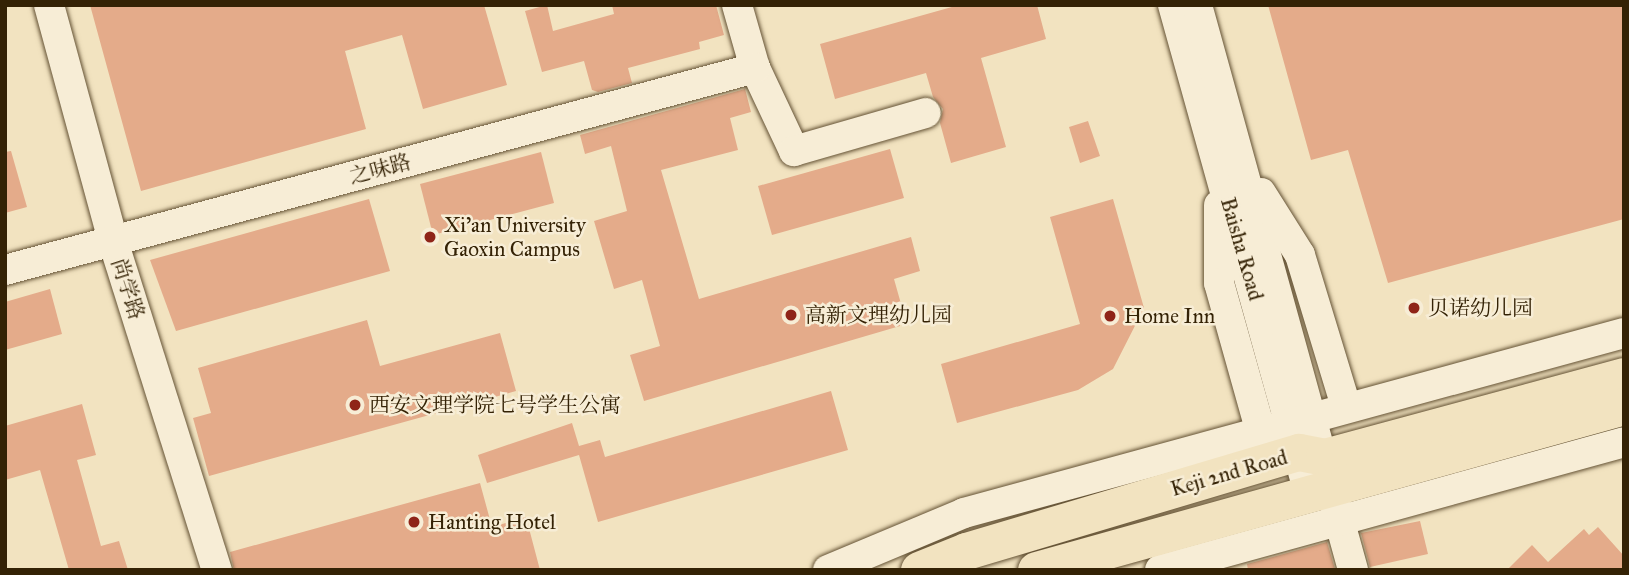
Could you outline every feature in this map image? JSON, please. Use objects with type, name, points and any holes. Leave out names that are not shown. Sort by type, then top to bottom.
[{"type":"main road","name":"Keji 2nd Road","points":[[919,570],[966,551],[1315,463],[1624,376]]},
{"type":"main road","name":"Keji 2nd Road","points":[[1036,570],[1315,463],[1624,405]]},
{"type":"street","name":"尚学路","points":[[49,5],[113,241],[217,570]]},
{"type":"street","points":[[737,5],[755,68],[794,151],[926,113]]},
{"type":"street","name":"Baisha Road","points":[[1173,5],[1231,167],[1315,463],[1353,570]]},
{"type":"street","name":"Baisha Road","points":[[1198,5],[1231,167]]},
{"type":"street","name":"之味路","points":[[5,270],[755,68]]},
{"type":"street","points":[[1160,570],[1315,463],[1346,406],[1300,255],[1231,167]]},
{"type":"street","points":[[1231,167],[1219,282],[1260,429],[1315,463],[1624,442]]},
{"type":"street","points":[[1346,406],[1624,333]]},
{"type":"street","points":[[828,570],[964,513],[1260,429]]},
{"type":"building","points":[[90,5],[484,5],[507,85],[423,109],[402,35],[345,51],[366,129],[141,191]]},
{"type":"building","points":[[547,5],[553,31],[614,14],[612,5],[716,5],[724,35],[699,42],[700,49],[628,68],[632,83],[598,92],[592,90],[584,61],[542,72],[525,11]]},
{"type":"building","points":[[959,5],[1037,5],[1046,39],[981,58],[1006,147],[951,163],[940,123],[943,109],[933,97],[926,73],[835,99],[820,44]]},
{"type":"building","points":[[1268,5],[1624,5],[1624,219],[1388,283],[1348,150],[1311,160]]},
{"type":"building","points":[[745,89],[751,112],[730,118],[738,150],[661,170],[699,299],[911,237],[920,271],[894,279],[903,311],[897,313],[900,326],[644,401],[630,355],[660,346],[642,280],[614,289],[594,221],[627,211],[611,146],[585,154],[580,135]]},
{"type":"building","points":[[1088,121],[1100,156],[1080,163],[1069,127]]},
{"type":"building","points":[[890,149],[904,198],[772,235],[758,186]]},
{"type":"building","points":[[11,151],[27,207],[5,213],[5,152]]},
{"type":"building","points":[[541,152],[554,203],[433,235],[420,184]]},
{"type":"building","points":[[369,199],[390,271],[176,331],[150,260]]},
{"type":"building","name":"Home Inn","points":[[1113,199],[1144,308],[1113,369],[1078,390],[957,423],[941,364],[1080,324],[1050,217]]},
{"type":"building","points":[[50,289],[62,334],[5,350],[5,302]]},
{"type":"building","name":"西安文理学院七号学生公寓","points":[[367,320],[380,366],[500,333],[516,391],[209,476],[193,418],[211,413],[198,368]]},
{"type":"building","points":[[831,391],[848,450],[598,522],[579,455],[487,483],[478,455],[572,423],[579,446],[600,440],[605,457]]},
{"type":"building","points":[[82,404],[96,455],[77,460],[101,546],[119,541],[128,570],[69,570],[40,470],[5,480],[5,426]]},
{"type":"building","name":"Hanting Hotel","points":[[480,483],[492,527],[526,517],[540,570],[234,570],[230,552]]},
{"type":"building","points":[[1420,521],[1428,554],[1370,567],[1361,533]]},
{"type":"building","points":[[1598,527],[1624,556],[1624,570],[1507,570],[1532,545],[1548,562],[1584,529],[1589,535]]},
{"type":"building","points":[[1327,542],[1335,569],[1248,570],[1247,564]]},
{"type":"place","name":"Xi'an University Gaoxin Campus","points":[[430,237]]},
{"type":"place","name":"贝诺幼儿园","points":[[1414,308]]},
{"type":"place","name":"高新文理幼儿园","points":[[791,315]]},
{"type":"place","name":"Home Inn","points":[[1110,316]]},
{"type":"place","name":"西安文理学院七号学生公寓","points":[[355,405]]},
{"type":"place","name":"Hanting Hotel","points":[[414,522]]}]
